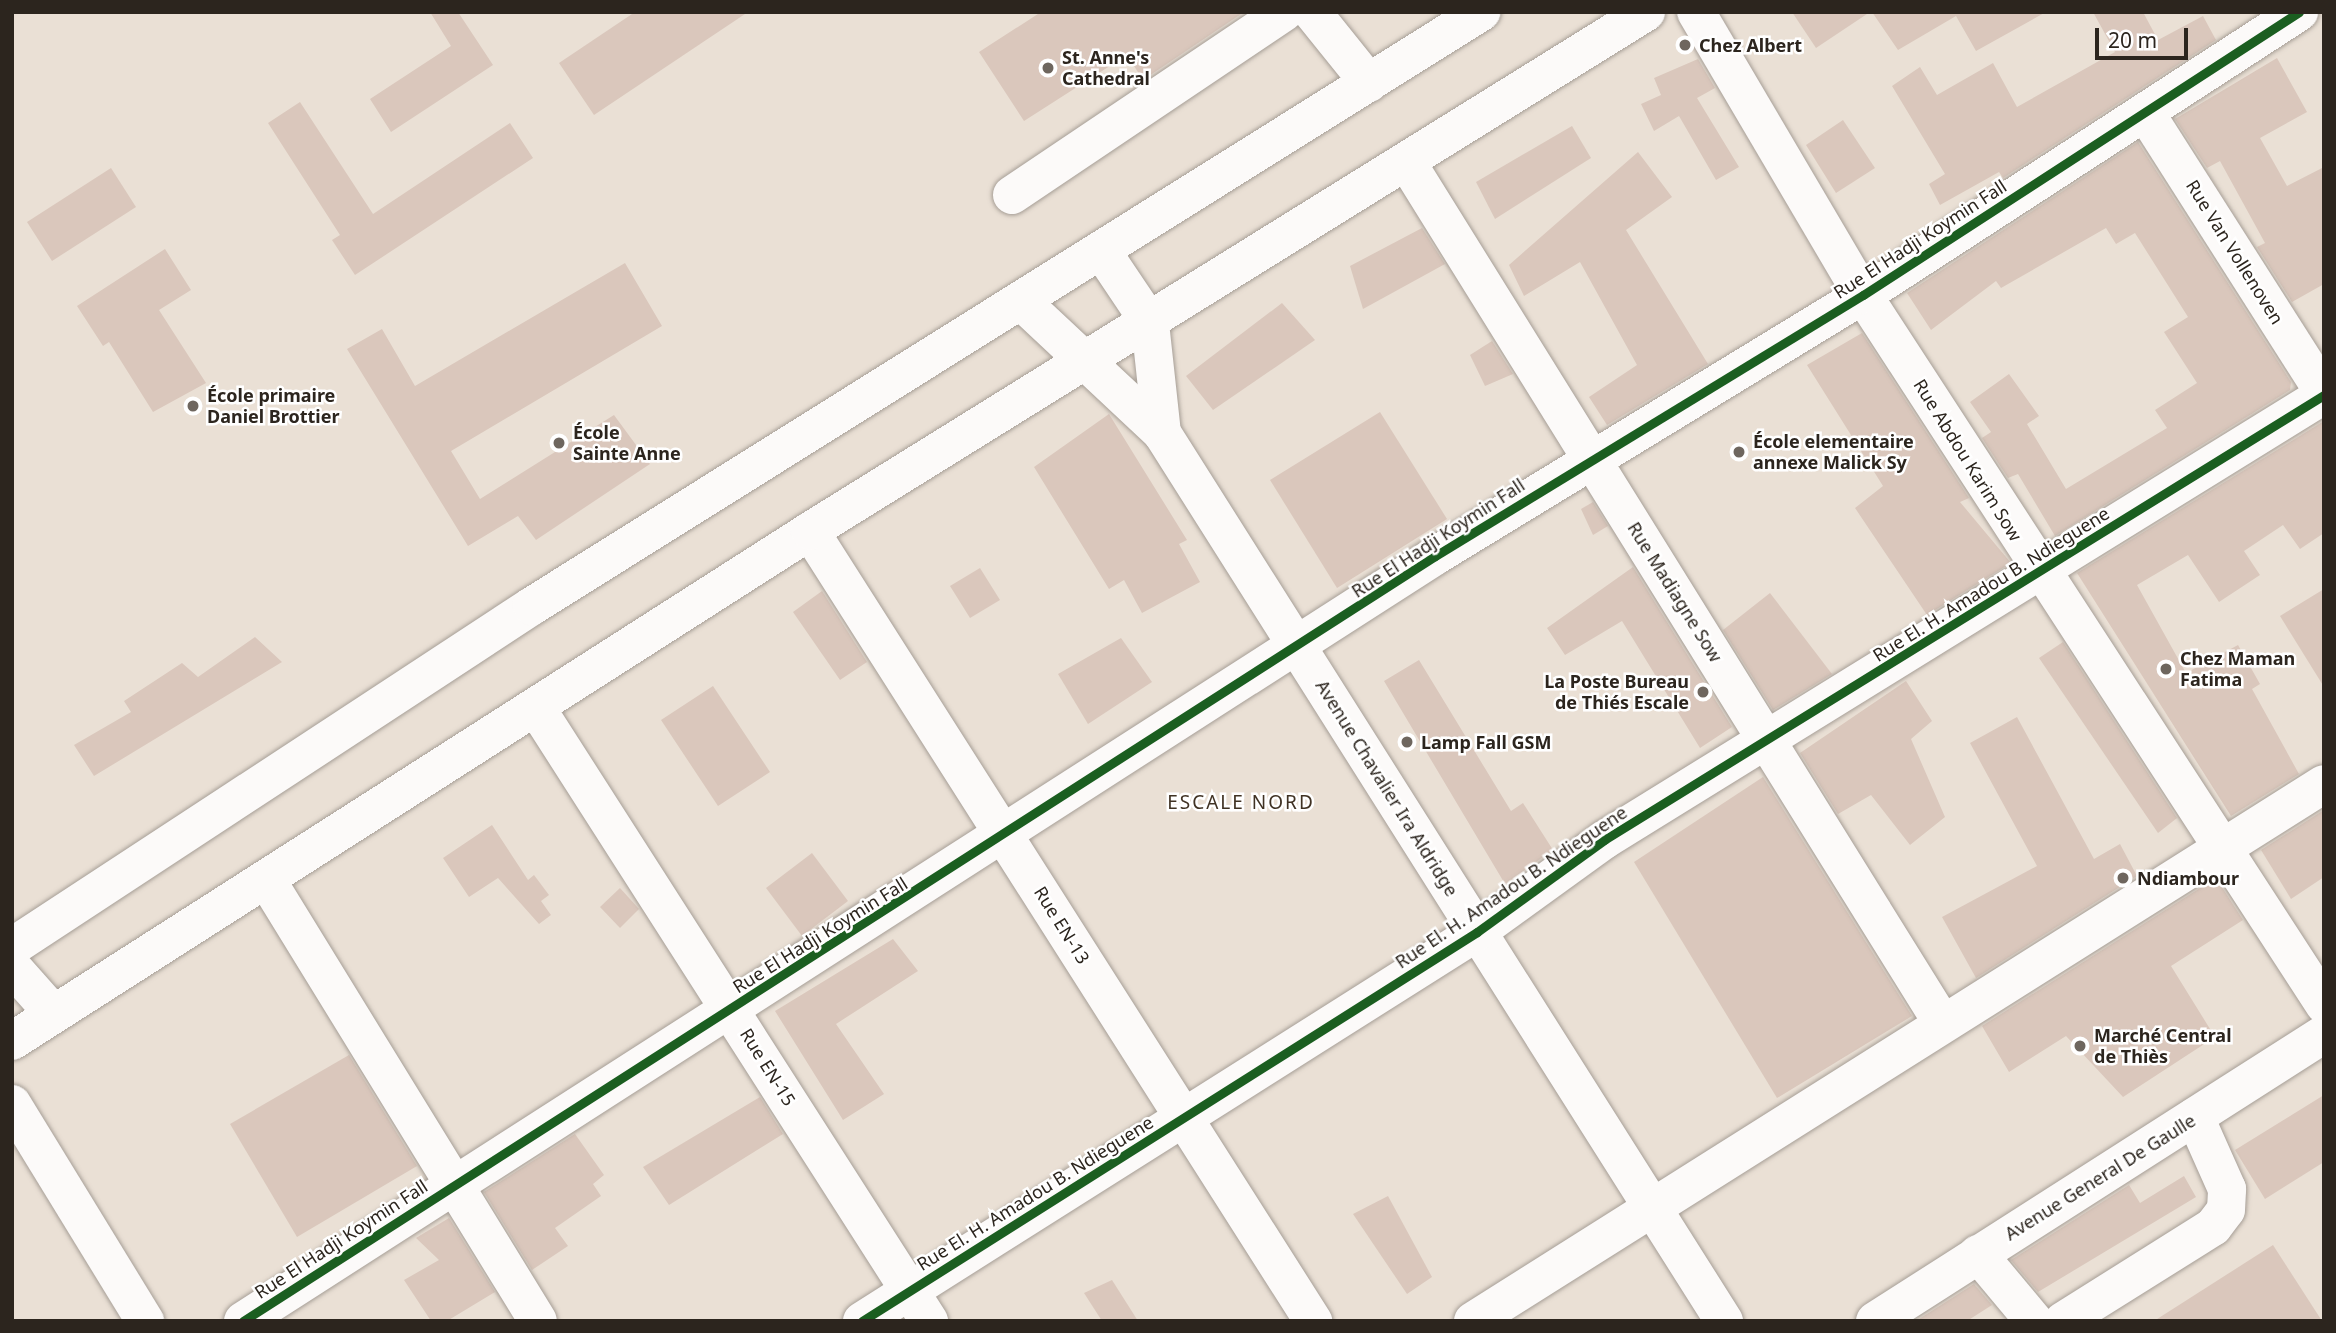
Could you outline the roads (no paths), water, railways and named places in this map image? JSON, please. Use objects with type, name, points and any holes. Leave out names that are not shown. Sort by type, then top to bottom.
[{"type":"street","points":[[1012,195],[1284,12]]},
{"type":"street","points":[[1312,12],[1369,83]]},
{"type":"street","points":[[12,947],[532,606],[1482,12]]},
{"type":"street","points":[[14,1036],[268,882],[810,531],[1408,164],[1646,12]]},
{"type":"street","name":"Rue Abdou Karim Sow","points":[[1696,12],[1863,295],[2040,573],[2324,1004]]},
{"type":"street","name":"Rue El Hadji Koymin Fall","points":[[243,1321],[1591,459],[1863,295],[2299,12]]},
{"type":"street","name":"Rue Van Vollenoven","points":[[2145,112],[2324,394]]},
{"type":"street","name":"Rue Madiagne Sow","points":[[1408,164],[1770,742],[1941,1021]]},
{"type":"street","points":[[1101,250],[1150,323],[1162,433]]},
{"type":"street","points":[[1021,301],[1083,363],[1162,433]]},
{"type":"street","name":"Rue El. H. Amadou B. Ndieguene","points":[[862,1321],[919,1306],[1184,1117],[1477,932],[1604,840],[1770,742],[2324,394]]},
{"type":"street","name":"Avenue Chavalier Ira Aldridge","points":[[1162,433],[1724,1321]]},
{"type":"street","name":"Rue EN-13","points":[[810,531],[1313,1321]]},
{"type":"street","name":"Rue EN-15","points":[[537,709],[919,1306]]},
{"type":"street","points":[[1473,1321],[1941,1021],[2324,784]]},
{"type":"street","points":[[268,882],[453,1187],[538,1321]]},
{"type":"street","points":[[12,967],[53,1013]]},
{"type":"street","name":"Avenue General De Gaulle","points":[[1875,1321],[2324,1034]]},
{"type":"street","points":[[12,1104],[145,1321]]},
{"type":"street","points":[[2063,1321],[2213,1227],[2226,1210],[2227,1189],[2194,1117]]},
{"type":"street","points":[[1978,1254],[2034,1321]]},
{"type":"place","name":"Chez Albert","points":[[1685,45]]},
{"type":"place","name":"St. Anne's Cathedral","points":[[1048,68]]},
{"type":"place","name":"École primaire Daniel Brottier","points":[[193,406]]},
{"type":"place","name":"École Sainte Anne","points":[[559,443]]},
{"type":"place","name":"École elementaire annexe Malick Sy","points":[[1739,452]]},
{"type":"place","name":"Chez Maman Fatima","points":[[2166,669]]},
{"type":"place","name":"La Poste Bureau de Thiés Escale","points":[[1703,692]]},
{"type":"place","name":"Lamp Fall GSM","points":[[1407,742]]},
{"type":"place","name":"Ndiambour","points":[[2123,878]]},
{"type":"place","name":"Marché Central de Thiès","points":[[2080,1046]]},
{"type":"district","name":"ESCALE NORD","points":[[1241,803]]}]
